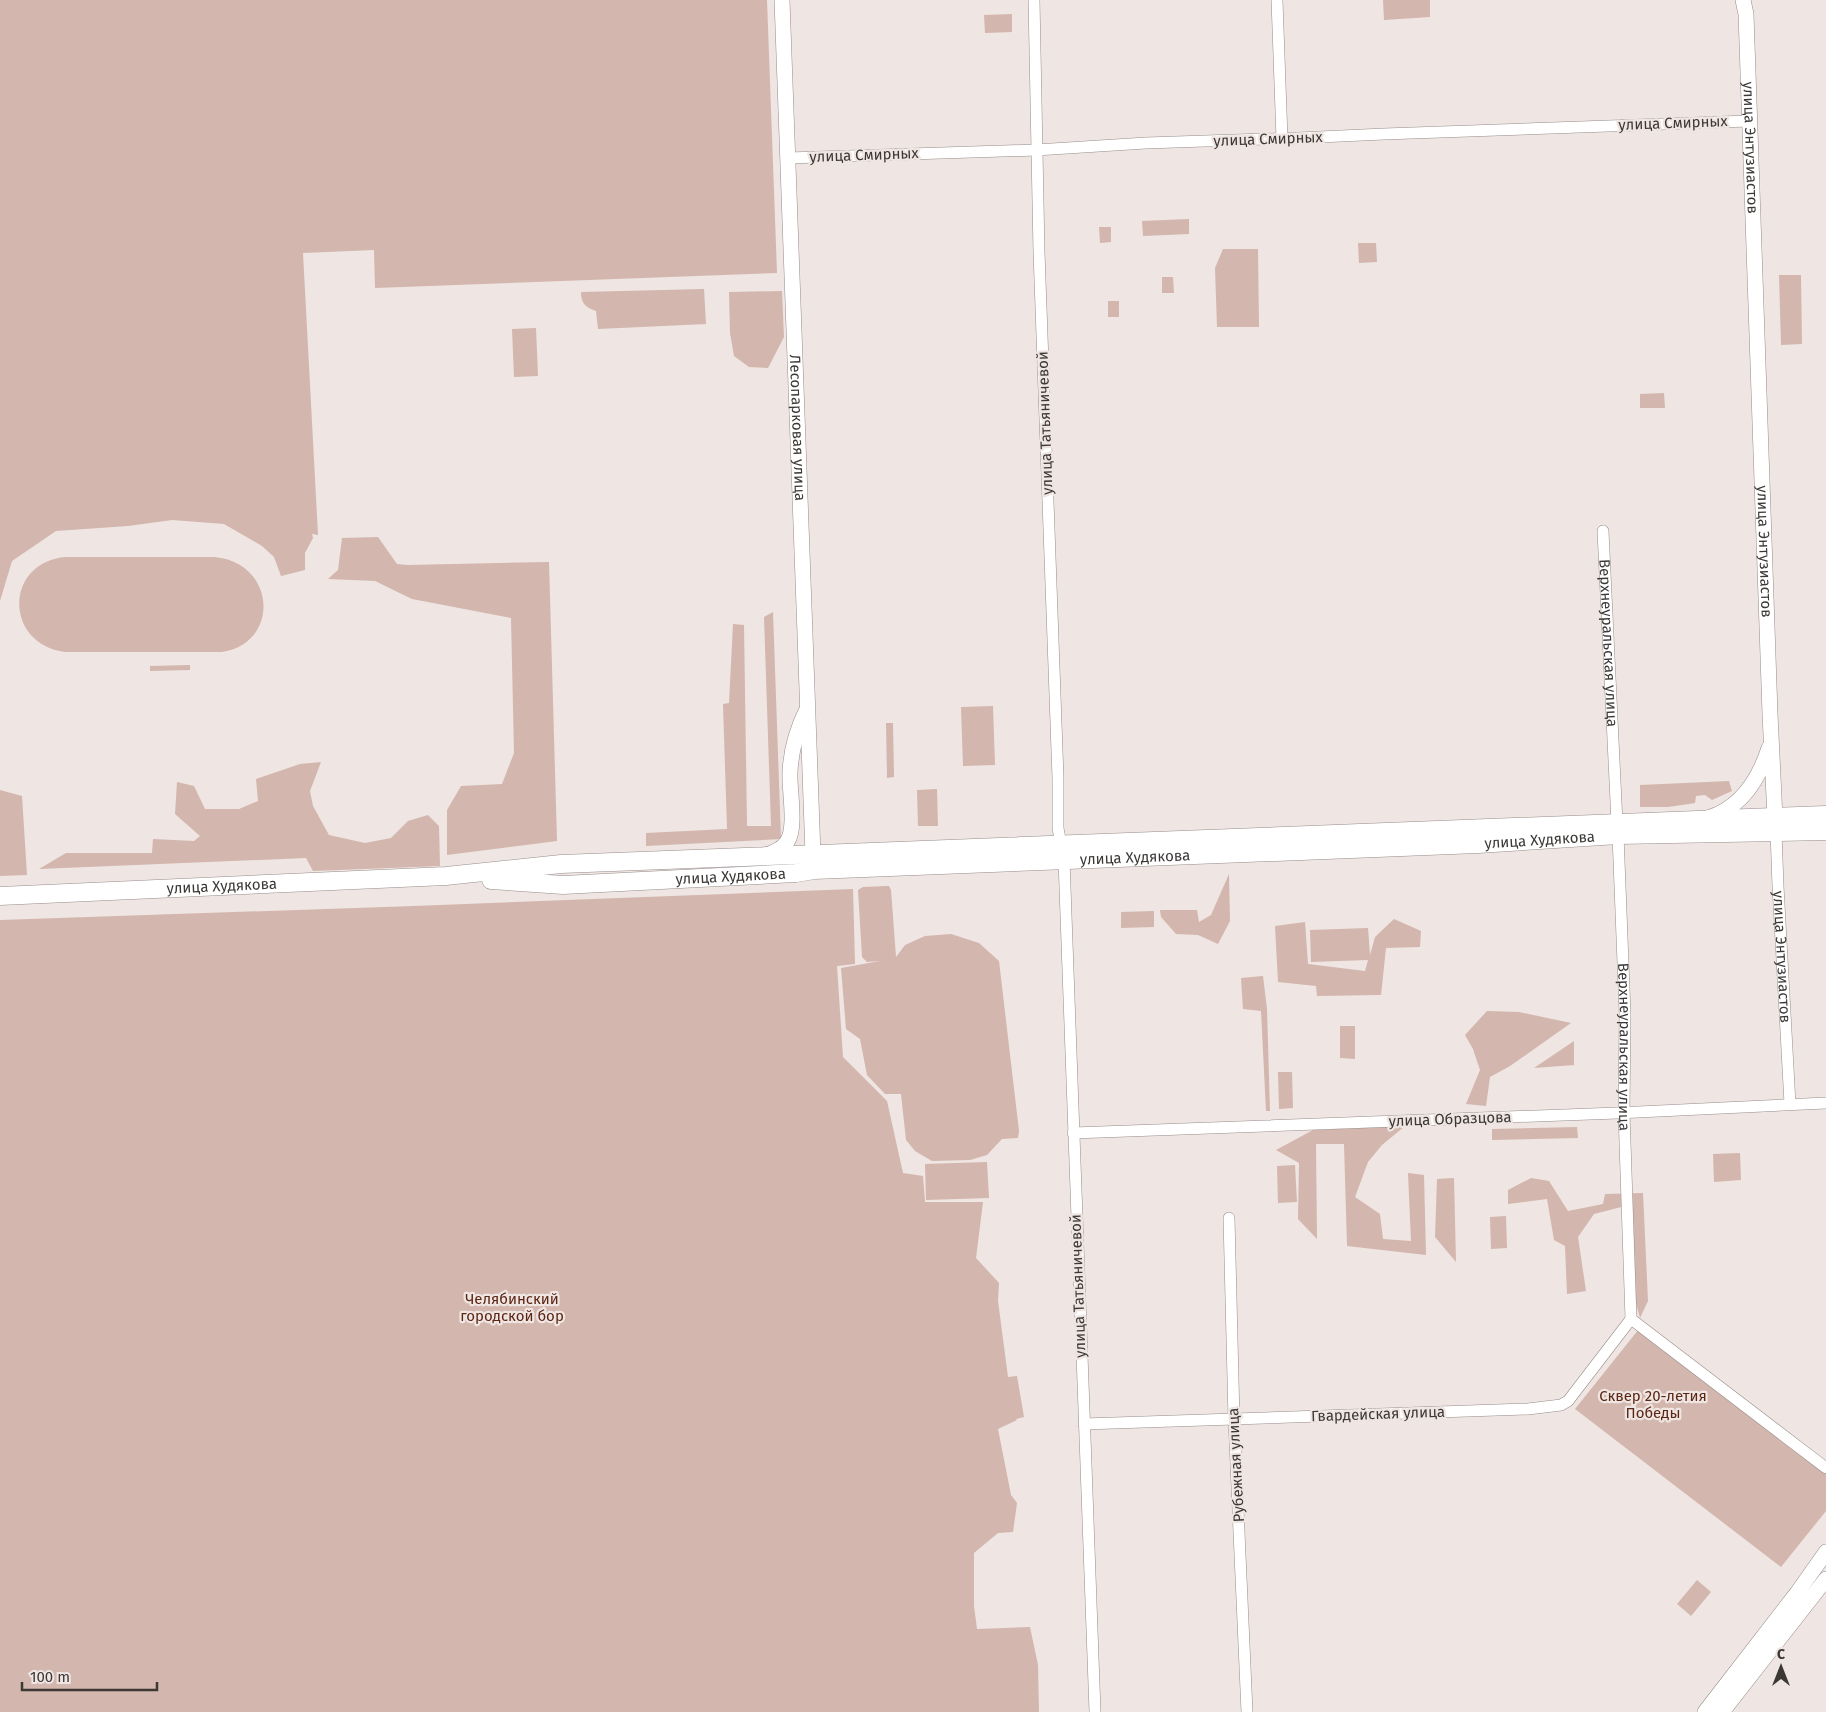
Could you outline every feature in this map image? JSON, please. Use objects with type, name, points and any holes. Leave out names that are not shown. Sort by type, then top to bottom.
[{"type":"main road","name":"Лесопарковая улица","points":[[782,0],[814,862]]},
{"type":"main road","name":"улица Энтузиастов","points":[[1743,0],[1746,14],[1776,825]]},
{"type":"main road","points":[[761,858],[780,849],[787,842],[791,832],[790,780],[792,758],[797,730],[808,705]]},
{"type":"main road","points":[[1703,820],[1716,816],[1733,806],[1747,792],[1761,770],[1772,740]]},
{"type":"main road","name":"улица Худякова","points":[[0,896],[446,876],[561,864],[761,858],[814,862],[1617,829],[1776,825],[1826,815]]},
{"type":"main road","name":"улица Худякова","points":[[1617,829],[1703,820],[1776,825],[1826,831]]},
{"type":"main road","name":"улица Худякова","points":[[446,876],[563,885],[796,874],[814,862]]},
{"type":"main road","points":[[1705,1712],[1797,1593],[1826,1552]]},
{"type":"main road","points":[[1722,1712],[1826,1579]]},
{"type":"street","name":"улица Татьяничевой","points":[[1034,0],[1042,372],[1058,778],[1057,804],[1058,828],[1063,852],[1095,1712]]},
{"type":"street","points":[[1277,0],[1282,139]]},
{"type":"street","name":"улица Смирных","points":[[788,158],[1036,150],[1146,143],[1749,121]]},
{"type":"street","name":"Верхнеуральская улица","points":[[1603,531],[1625,1014],[1624,1113],[1630,1319]]},
{"type":"street","name":"улица Энтузиастов","points":[[1776,825],[1790,1104]]},
{"type":"street","name":"улица Образцова","points":[[1073,1132],[1624,1113],[1826,1102]]},
{"type":"street","name":"Рубежная улица","points":[[1229,1218],[1234,1419],[1247,1712]]},
{"type":"street","points":[[1630,1319],[1826,1468]]},
{"type":"street","name":"Гвардейская улица","points":[[1084,1424],[1528,1409],[1561,1404],[1574,1395],[1630,1319]]},
{"type":"green space","points":[[0,0],[767,0],[777,273],[375,288],[374,250],[303,253],[318,535],[312,534],[313,538],[305,553],[305,570],[281,576],[274,557],[262,546],[224,524],[172,520],[128,526],[56,531],[12,561],[0,601]]},
{"type":"green space","points":[[1383,0],[1430,0],[1430,17],[1384,20]]},
{"type":"green space","points":[[1012,14],[1012,32],[985,33],[984,15]]},
{"type":"green space","points":[[1189,219],[1189,234],[1143,236],[1142,221]]},
{"type":"green space","points":[[1099,227],[1111,227],[1111,242],[1100,243]]},
{"type":"green space","points":[[1358,243],[1376,243],[1377,262],[1359,263]]},
{"type":"green space","points":[[1223,249],[1258,249],[1259,327],[1217,327],[1215,268]]},
{"type":"green space","points":[[1779,275],[1801,275],[1802,344],[1781,345]]},
{"type":"green space","points":[[1162,277],[1173,277],[1174,293],[1162,293]]},
{"type":"green space","points":[[704,289],[706,324],[598,329],[596,311],[584,304],[581,292]]},
{"type":"green space","points":[[782,291],[784,337],[768,368],[749,367],[734,356],[730,333],[729,292]]},
{"type":"green space","points":[[1108,301],[1119,301],[1119,317],[1108,317]]},
{"type":"green space","points":[[536,328],[538,376],[514,377],[512,329]]},
{"type":"green space","points":[[1664,393],[1665,408],[1640,408],[1640,394]]},
{"type":"green space","points":[[378,537],[397,564],[549,562],[557,841],[447,855],[447,810],[461,786],[502,784],[514,753],[511,618],[412,599],[375,581],[328,579],[338,570],[342,538]]},
{"type":"green space","points":[[65,557],[214,557],[235,562],[250,573],[259,587],[263,603],[262,619],[254,634],[241,646],[222,652],[65,652],[45,646],[31,635],[22,620],[19,604],[22,588],[31,573],[45,562]]},
{"type":"green space","points":[[773,612],[781,839],[646,846],[646,833],[727,829],[723,704],[729,703],[733,624],[744,625],[747,826],[771,826],[764,617]]},
{"type":"green space","points":[[190,665],[190,670],[150,671],[150,666]]},
{"type":"green space","points":[[993,706],[995,765],[963,766],[961,707]]},
{"type":"green space","points":[[886,723],[893,723],[894,777],[887,778]]},
{"type":"green space","points":[[321,762],[310,791],[313,806],[329,835],[365,843],[391,838],[408,821],[428,815],[439,826],[440,866],[313,871],[306,858],[39,869],[66,853],[152,853],[153,839],[194,841],[200,836],[175,814],[177,782],[194,786],[205,809],[239,809],[258,801],[256,779],[300,764]]},
{"type":"green space","points":[[1729,781],[1732,791],[1712,800],[1705,795],[1696,796],[1695,803],[1668,807],[1640,807],[1640,785]]},
{"type":"green space","points":[[937,789],[938,826],[918,826],[917,790]]},
{"type":"green space","points":[[0,790],[22,796],[27,875],[0,876]]},
{"type":"green space","points":[[1229,874],[1230,921],[1218,944],[1198,935],[1176,934],[1161,917],[1160,910],[1197,910],[1199,922],[1211,915]]},
{"type":"green space","points":[[889,886],[891,890],[896,957],[905,945],[925,936],[951,934],[979,943],[999,961],[1019,1131],[1018,1138],[1002,1139],[987,1155],[970,1160],[932,1161],[915,1151],[906,1140],[901,1094],[885,1094],[867,1075],[860,1039],[846,1029],[841,968],[880,961],[867,962],[862,957],[858,890],[863,887]]},
{"type":"green space","name":"Челябинский городской бор","points":[[853,889],[855,964],[837,966],[843,1057],[887,1101],[903,1173],[923,1176],[925,1202],[983,1202],[976,1258],[999,1283],[998,1301],[1008,1377],[1017,1376],[1024,1417],[1016,1419],[998,1429],[1011,1495],[1017,1503],[1013,1532],[998,1533],[974,1553],[974,1606],[977,1629],[1030,1627],[1038,1665],[1039,1712],[0,1712],[0,920]]},
{"type":"green space","points":[[1154,911],[1154,927],[1121,928],[1121,912]]},
{"type":"green space","points":[[1394,919],[1421,931],[1420,947],[1386,948],[1381,995],[1317,996],[1316,986],[1278,982],[1275,926],[1305,922],[1308,964],[1365,971],[1368,960],[1311,962],[1310,930],[1368,928],[1370,955],[1375,937]]},
{"type":"green space","points":[[1263,976],[1267,1009],[1270,1111],[1266,1111],[1261,1011],[1243,1009],[1241,978]]},
{"type":"green space","points":[[1487,1011],[1519,1012],[1571,1023],[1510,1066],[1490,1077],[1486,1106],[1466,1104],[1480,1070],[1473,1049],[1465,1035]]},
{"type":"green space","points":[[1340,1026],[1355,1026],[1355,1059],[1340,1058]]},
{"type":"green space","points":[[1574,1041],[1574,1065],[1534,1068]]},
{"type":"green space","points":[[1278,1072],[1292,1072],[1293,1108],[1279,1109]]},
{"type":"green space","points":[[1405,1126],[1382,1145],[1368,1162],[1355,1197],[1380,1214],[1383,1239],[1411,1241],[1408,1173],[1424,1175],[1426,1255],[1347,1246],[1344,1144],[1316,1144],[1317,1239],[1298,1219],[1299,1163],[1276,1150],[1313,1130]]},
{"type":"green space","points":[[1577,1127],[1578,1138],[1492,1140],[1492,1129]]},
{"type":"green space","points":[[1740,1153],[1741,1180],[1714,1182],[1713,1154]]},
{"type":"green space","points":[[987,1162],[989,1198],[926,1200],[925,1164]]},
{"type":"green space","points":[[1295,1165],[1297,1202],[1278,1203],[1277,1166]]},
{"type":"green space","points":[[1454,1178],[1456,1262],[1435,1237],[1437,1179]]},
{"type":"green space","points":[[1531,1178],[1549,1181],[1568,1211],[1603,1204],[1605,1194],[1643,1193],[1648,1301],[1640,1318],[1633,1292],[1633,1204],[1594,1214],[1578,1237],[1586,1291],[1567,1294],[1565,1246],[1554,1240],[1547,1199],[1508,1204],[1508,1190]]},
{"type":"green space","points":[[1506,1216],[1507,1248],[1491,1249],[1490,1217]]},
{"type":"green space","name":"Сквер 20-летия Победы","points":[[1639,1329],[1826,1473],[1826,1511],[1781,1567],[1575,1409]]},
{"type":"green space","points":[[1697,1580],[1711,1592],[1691,1616],[1677,1604]]}]
